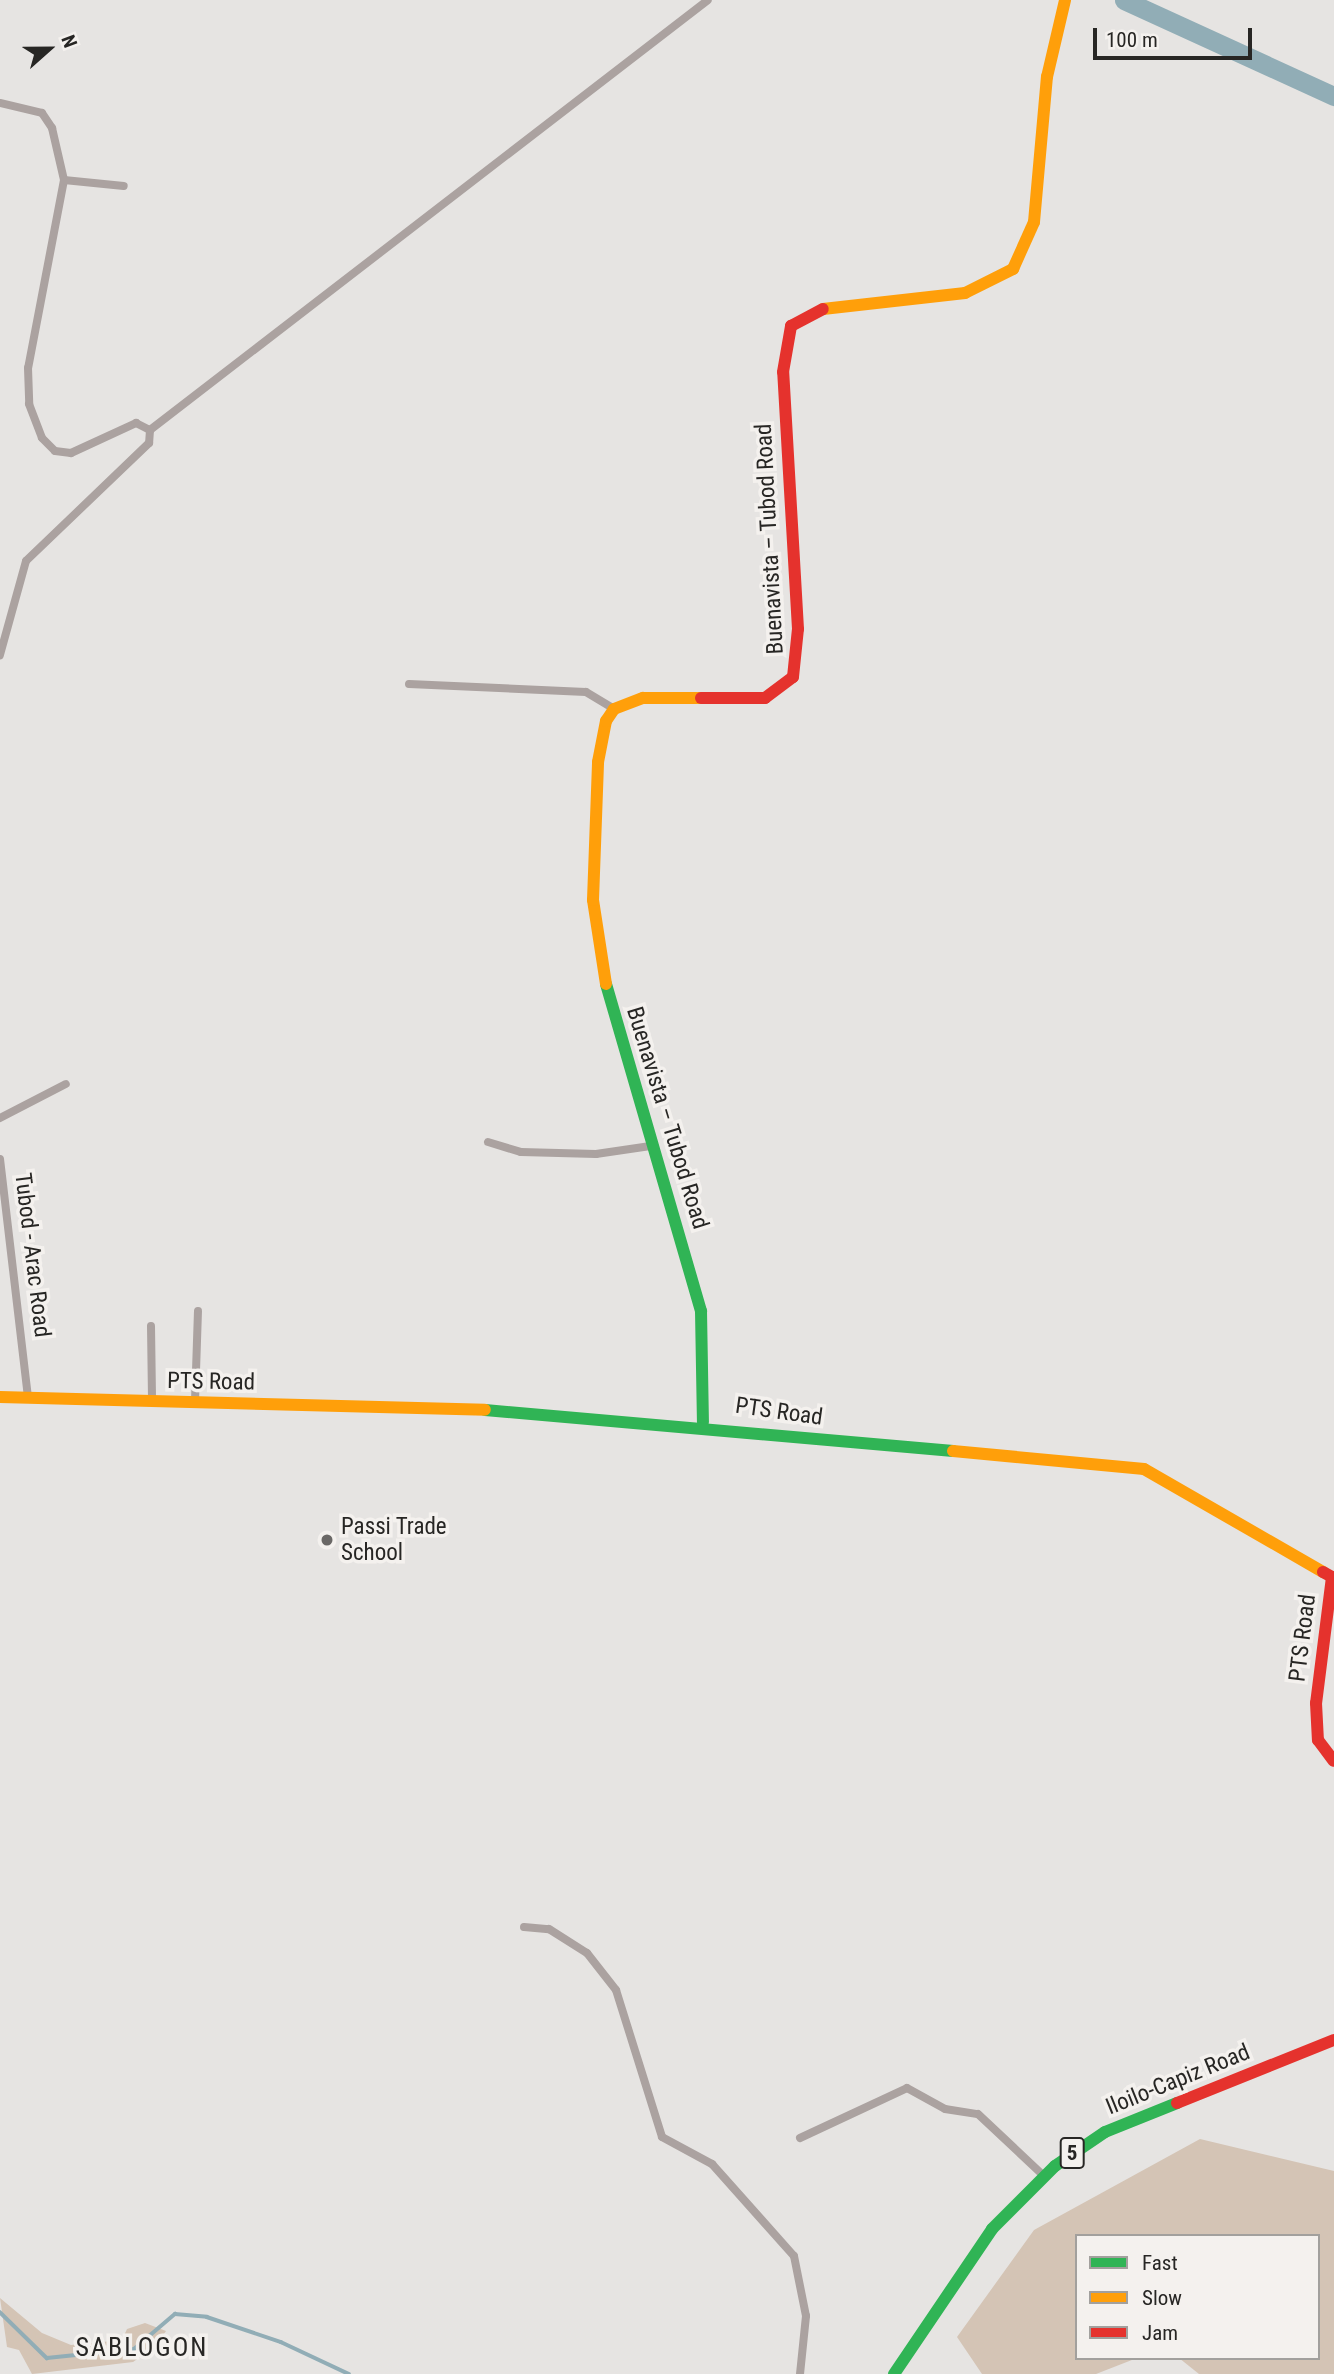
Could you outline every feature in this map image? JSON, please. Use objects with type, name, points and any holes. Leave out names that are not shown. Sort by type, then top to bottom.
[{"type":"main road","name":"Buenavista – Tubod Road","points":[[703,1422],[701,1311],[612,1020],[593,900],[598,762],[614,709],[643,698],[748,702],[779,692],[793,677],[798,629],[783,372],[791,326],[814,310],[965,293],[1013,270],[1034,222],[1047,77],[1065,0]]},
{"type":"main road","name":"PTS Road","points":[[0,1397],[195,1401],[703,1422],[860,1445],[1144,1469],[1332,1577],[1316,1703],[1318,1740],[1334,1761]]},
{"type":"main road","name":"Iloilo-Capiz Road","points":[[894,2374],[992,2229],[1044,2176],[1105,2132],[1334,2040]]},
{"type":"street","points":[[0,655],[26,561],[149,443],[150,430],[708,0]]},
{"type":"street","points":[[0,103],[42,113],[52,128],[64,180],[37,305],[29,404],[42,438],[55,451],[88,448],[136,423],[150,430]]},
{"type":"street","points":[[64,180],[124,186]]},
{"type":"street","points":[[409,684],[586,692],[614,709]]},
{"type":"street","points":[[0,1118],[66,1084]]},
{"type":"street","points":[[488,1142],[521,1152],[558,1153],[650,1146]]},
{"type":"street","name":"Tubod - Arac Road","points":[[0,1159],[27,1398]]},
{"type":"street","points":[[195,1401],[198,1311]]},
{"type":"street","points":[[151,1326],[152,1402]]},
{"type":"street","points":[[524,1927],[549,1929],[587,1953],[616,1990],[662,2137],[712,2164],[794,2256],[806,2316],[800,2374]]},
{"type":"street","points":[[800,2138],[907,2088],[945,2109],[978,2114],[1044,2176]]},
{"type":"shaded area","points":[[1200,2139],[1334,2171],[1334,2374],[1199,2374],[1182,2360],[1320,2360],[1320,2234],[1075,2234],[1075,2360],[1132,2360],[1096,2374],[982,2374],[957,2337],[1034,2230]]},
{"type":"shaded area","points":[[0,2298],[42,2333],[71,2345],[122,2340],[127,2329],[145,2323],[166,2331],[155,2347],[133,2362],[32,2374],[19,2350],[7,2347]]},
{"type":"waterway","points":[[1124,0],[1334,96]]},
{"type":"waterway","points":[[0,2312],[47,2358],[134,2349],[175,2314],[207,2317],[281,2342],[349,2374]]},
{"type":"traffic: fast","points":[[606,984],[701,1311],[703,1422]]},
{"type":"traffic: fast","points":[[485,1410],[953,1451]]},
{"type":"traffic: fast","points":[[894,2374],[992,2229],[1055,2166],[1105,2132],[1177,2103]]},
{"type":"traffic: slow","points":[[823,309],[965,293],[1013,269],[1034,222],[1047,77],[1065,0]]},
{"type":"traffic: slow","points":[[606,984],[593,900],[598,762],[606,721],[614,709],[643,698],[701,698]]},
{"type":"traffic: slow","points":[[0,1397],[485,1410]]},
{"type":"traffic: slow","points":[[953,1451],[1144,1469],[1323,1572]]},
{"type":"traffic: jam","points":[[701,698],[765,698],[793,677],[798,629],[783,372],[791,326],[823,309]]},
{"type":"traffic: jam","points":[[1323,1572],[1332,1577],[1316,1703],[1318,1740],[1334,1761]]},
{"type":"traffic: jam","points":[[1177,2103],[1334,2040]]},
{"type":"place","name":"Passi Trade School","points":[[327,1540]]},
{"type":"district","name":"SABLOGON","points":[[142,2348]]}]
